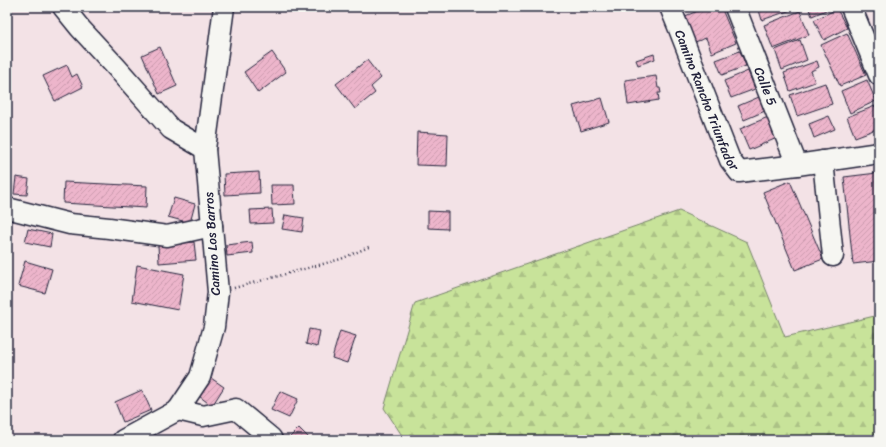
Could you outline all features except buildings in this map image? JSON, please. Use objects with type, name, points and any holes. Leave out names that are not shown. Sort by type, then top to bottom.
[{"type":"street","points":[[63,7],[171,129],[205,149]]},
{"type":"street","name":"Camino Los Barros","points":[[123,440],[178,410],[200,377],[214,327],[218,292],[205,149],[224,7]]},
{"type":"street","name":"Camino Rancho Triunfador","points":[[670,7],[730,160],[739,172],[879,153]]},
{"type":"street","name":"Calle 5","points":[[735,7],[797,165]]},
{"type":"street","points":[[851,7],[878,71]]},
{"type":"street","points":[[823,161],[833,256]]},
{"type":"street","points":[[7,208],[70,224],[167,236],[212,226]]},
{"type":"street","points":[[178,410],[203,416],[236,409],[272,440]]},
{"type":"path","points":[[218,292],[341,259],[371,246]]},
{"type":"green space","points":[[679,211],[747,242],[785,337],[879,315],[879,440],[405,440],[384,408],[415,303]]}]
